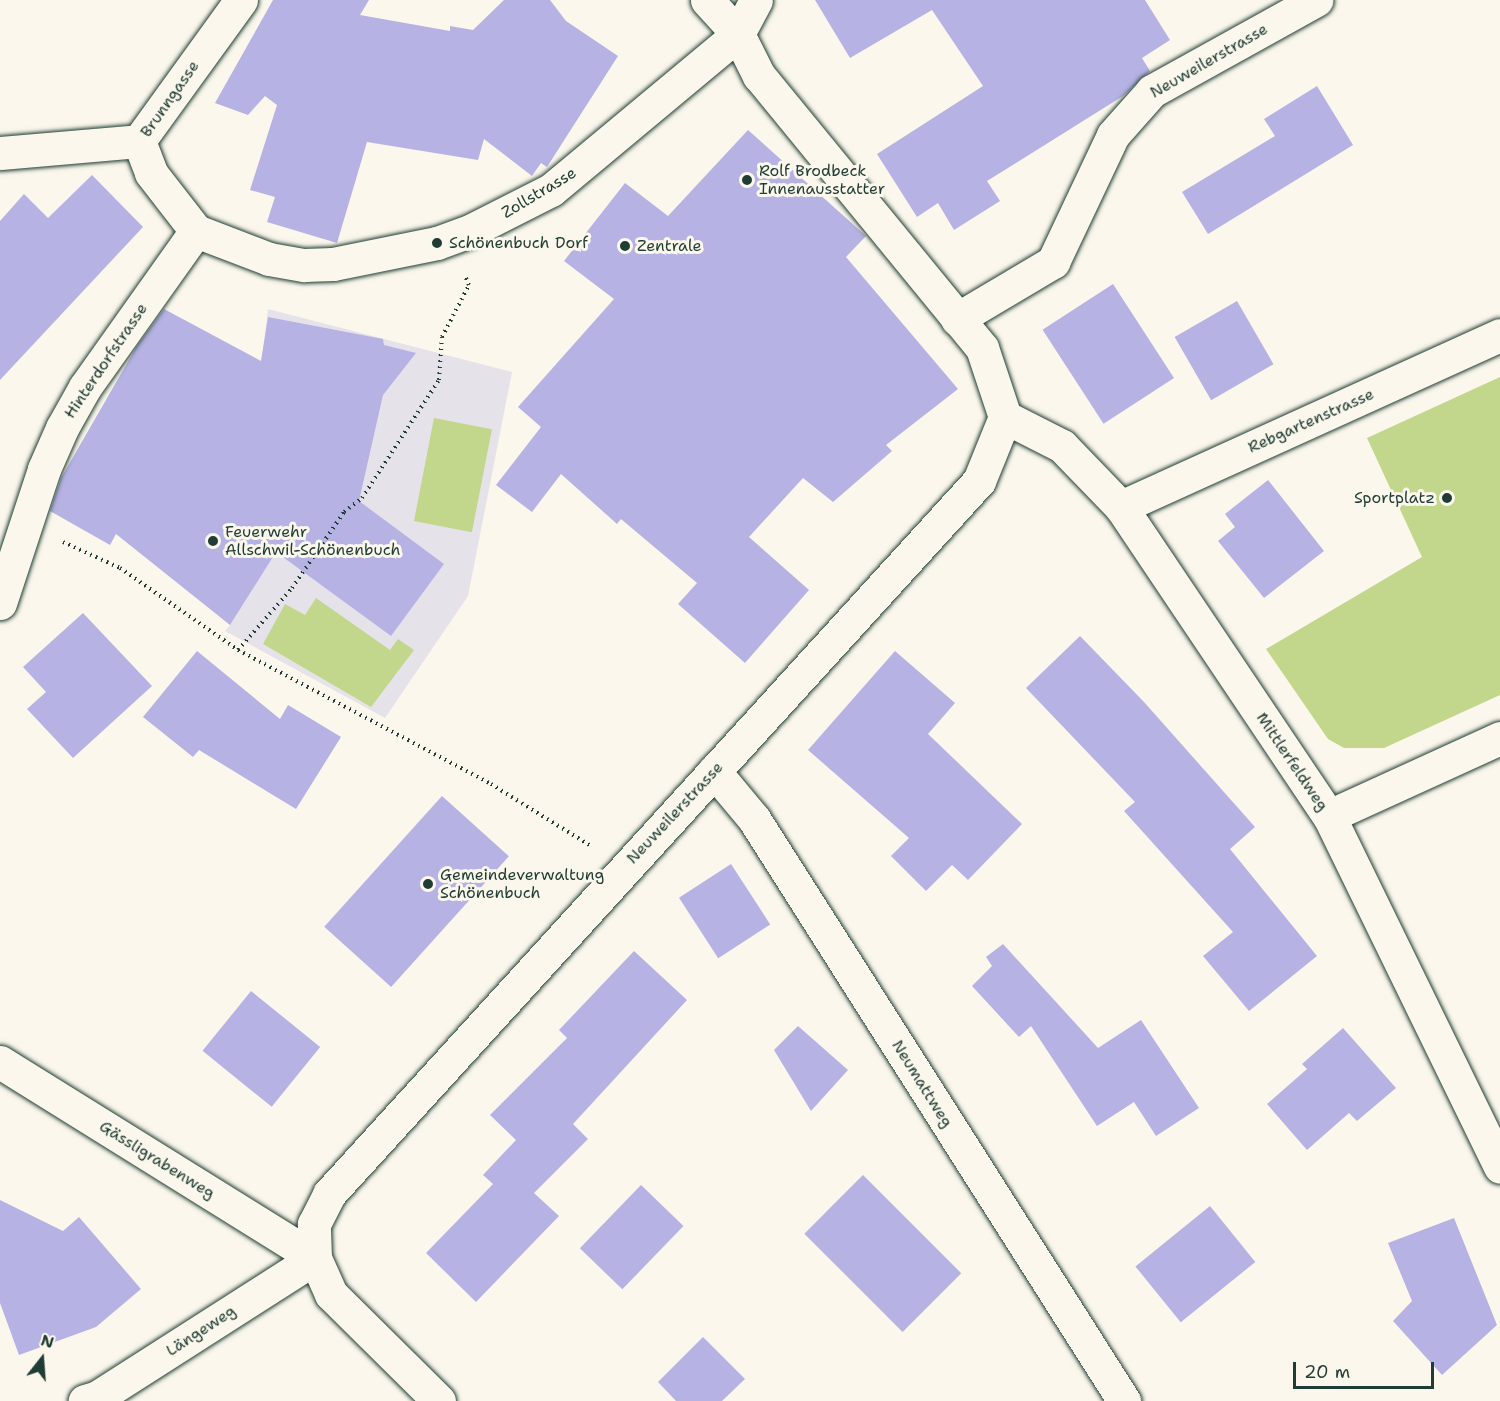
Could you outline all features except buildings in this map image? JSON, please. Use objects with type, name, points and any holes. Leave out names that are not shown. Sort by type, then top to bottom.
[{"type":"street","name":"Brunngasse","points":[[196,231],[157,182],[139,141],[241,0]]},
{"type":"street","points":[[707,0],[738,34],[759,76],[982,348],[1005,417]]},
{"type":"street","points":[[738,34],[756,0]]},
{"type":"street","name":"Neuweilerstrasse","points":[[957,319],[1053,262],[1113,135],[1152,91],[1316,0]]},
{"type":"street","name":"Zollstrasse","points":[[196,231],[268,259],[304,265],[333,264],[437,243],[472,230],[551,190],[581,169],[738,34]]},
{"type":"street","points":[[0,153],[139,141]]},
{"type":"street","name":"Hinterdorfstrasse","points":[[0,603],[44,469],[62,428],[85,387],[196,231]]},
{"type":"street","name":"Rebgartenstrasse","points":[[1121,507],[1500,335]]},
{"type":"street","name":"Neuweilerstrasse","points":[[439,1401],[331,1294],[315,1258],[314,1224],[329,1194],[625,866],[979,481],[1005,417]]},
{"type":"street","name":"Mittlerfeldweg","points":[[1005,417],[1062,446],[1121,507],[1329,816],[1500,1167]]},
{"type":"street","points":[[1329,816],[1500,738]]},
{"type":"street","name":"Neumattweg","points":[[714,771],[754,819],[1124,1401]]},
{"type":"street","name":"Gässligrabenweg","points":[[0,1062],[315,1258]]},
{"type":"street","name":"Längeweg","points":[[85,1401],[98,1397],[315,1258]]},
{"type":"path","points":[[238,650],[292,588],[344,512],[362,498],[439,380],[442,337],[469,285],[464,273]]},
{"type":"path","points":[[53,538],[120,568],[238,650],[491,784],[625,866]]},
{"type":"shaded area","points":[[268,309],[512,372],[468,596],[385,718],[225,631],[230,625]]},
{"type":"green space","points":[[1500,377],[1500,695],[1384,748],[1344,748],[1328,739],[1266,649],[1422,557],[1367,438]]},
{"type":"green space","points":[[434,418],[492,429],[472,532],[414,521]]},
{"type":"green space","points":[[316,598],[390,650],[398,639],[414,650],[371,707],[263,644],[285,604],[305,615]]},
{"type":"place","name":"Rolf Brodbeck Innenausstatter","points":[[747,180]]},
{"type":"place","name":"Schönenbuch Dorf","points":[[437,243]]},
{"type":"place","name":"Zentrale","points":[[625,246]]},
{"type":"place","name":"Sportplatz","points":[[1447,498]]},
{"type":"place","name":"Feuerwehr Allschwil-Schönenbuch","points":[[213,541]]},
{"type":"place","name":"Gemeindeverwaltung Schönenbuch","points":[[428,884]]}]
